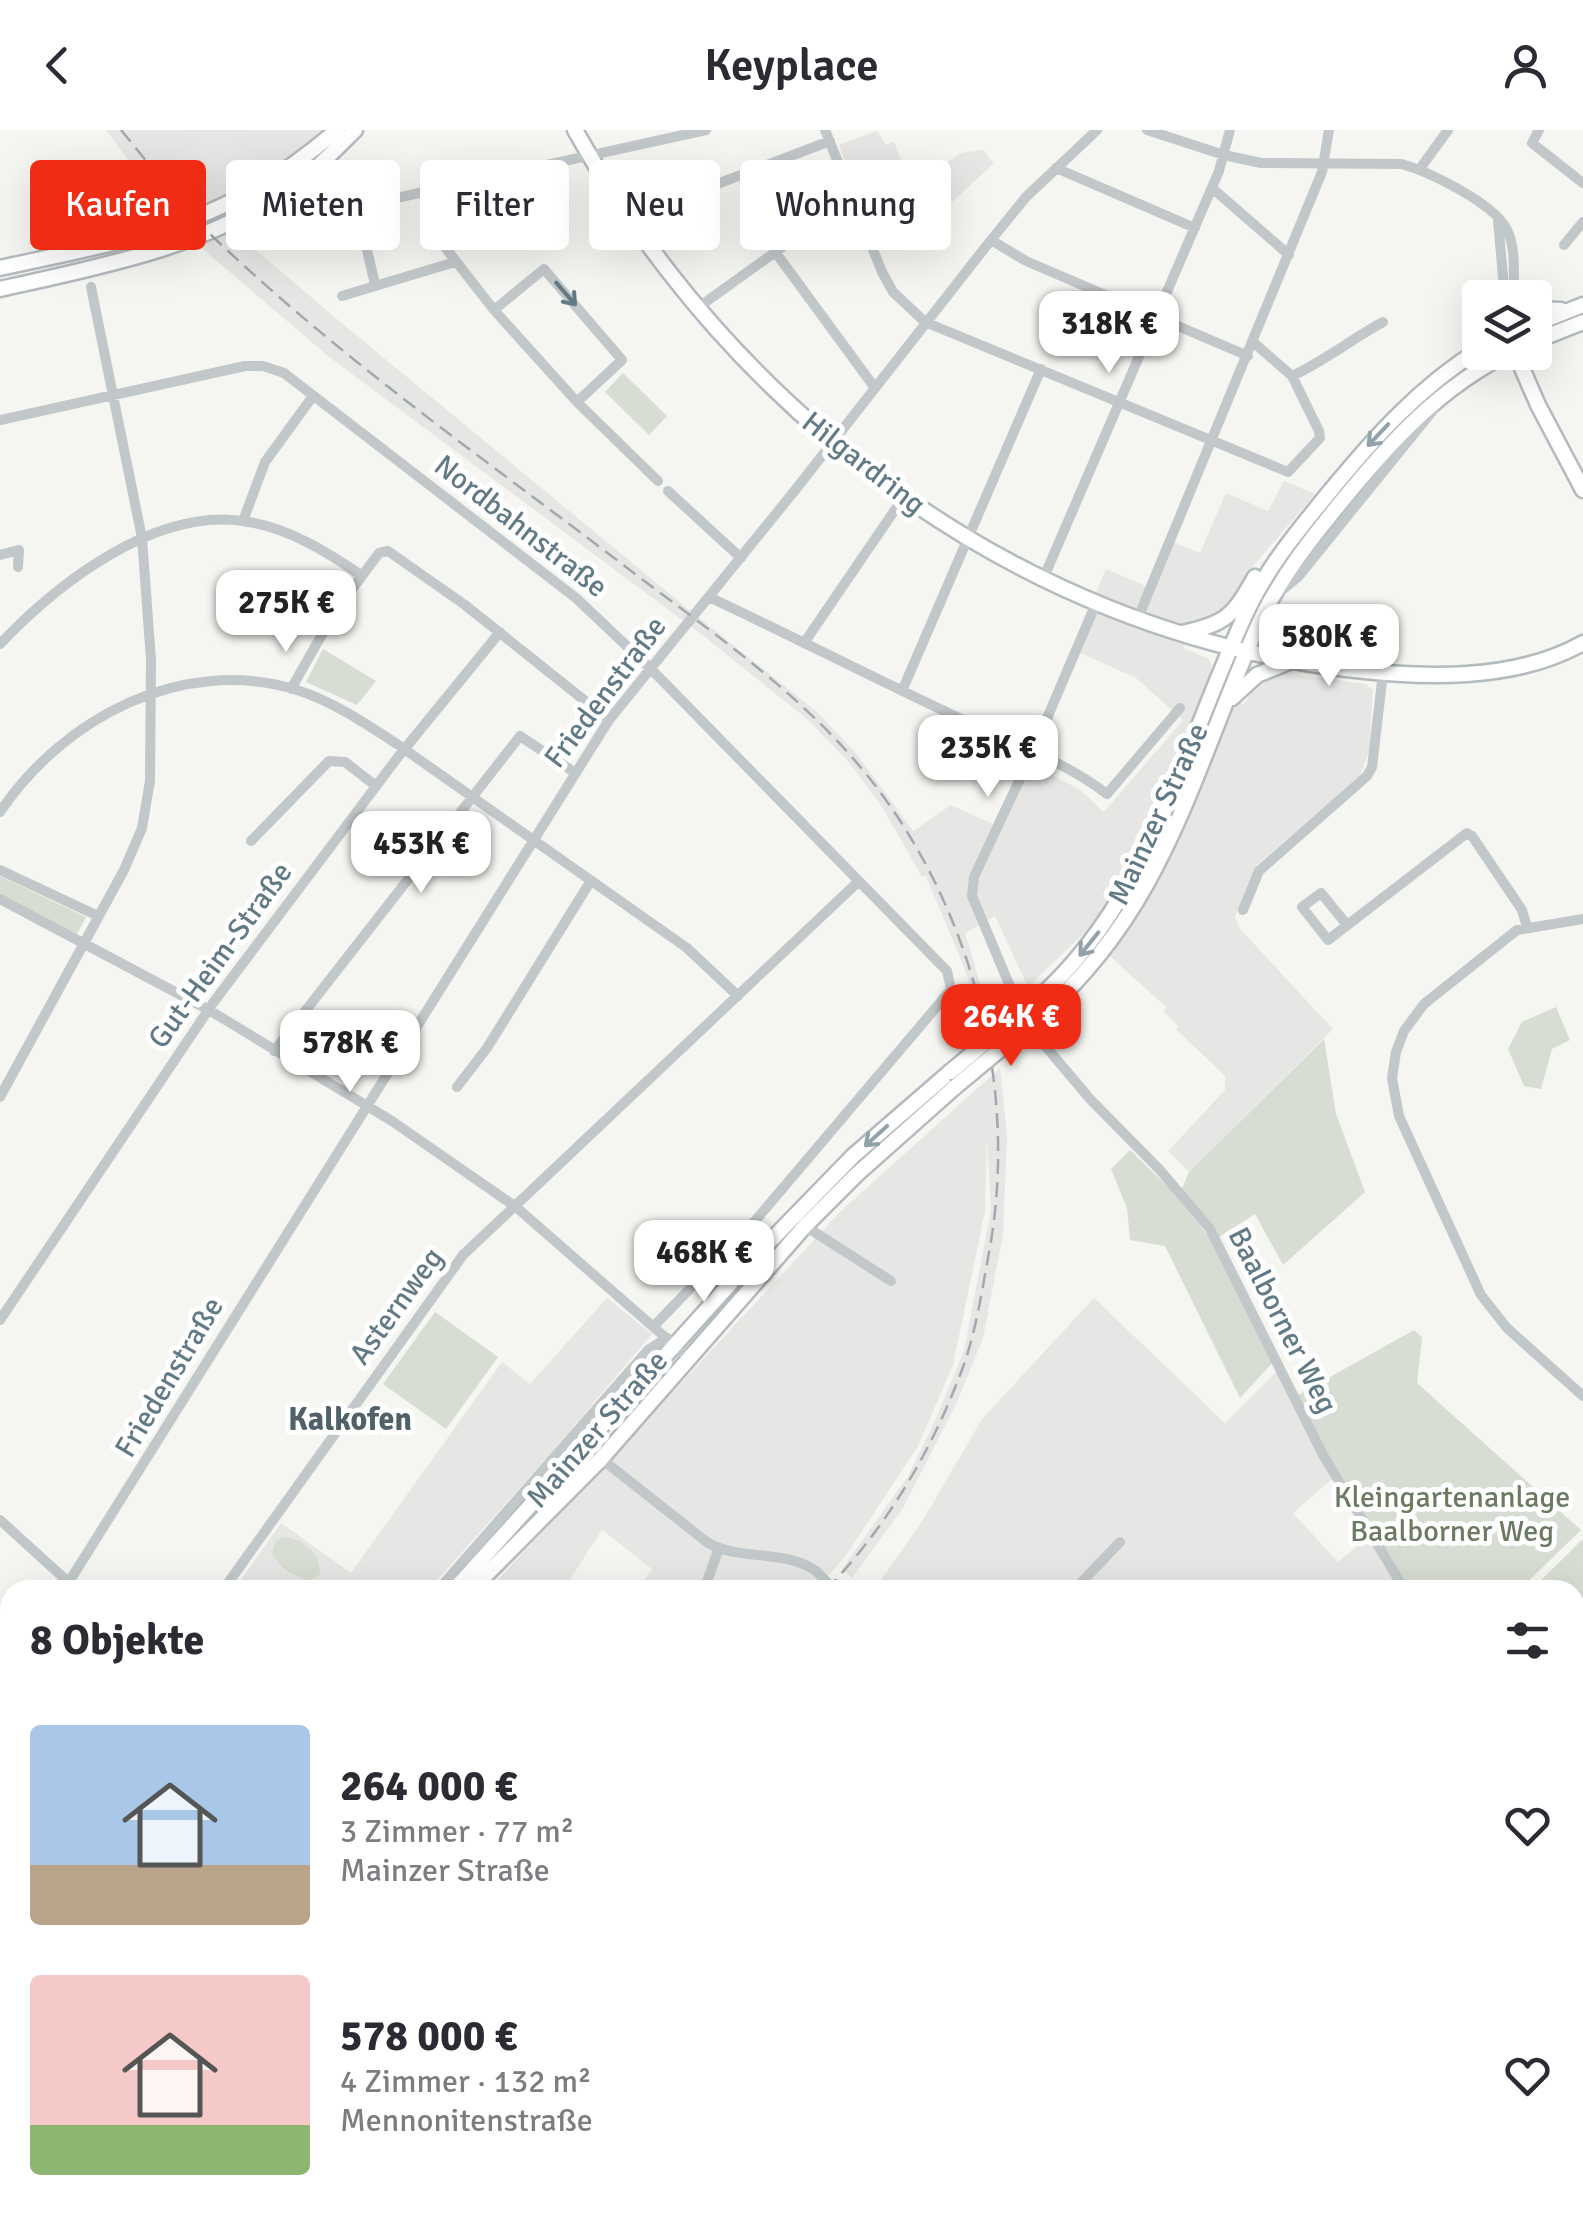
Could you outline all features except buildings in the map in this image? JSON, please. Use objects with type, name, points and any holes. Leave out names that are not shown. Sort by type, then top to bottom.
[{"type":"main road","points":[[299,160],[337,130]]},
{"type":"main road","points":[[325,160],[356,130]]},
{"type":"main road","name":"Hilgardring","points":[[575,130],[592,160]]},
{"type":"main road","points":[[0,268],[134,239],[186,223],[226,205]]},
{"type":"main road","points":[[0,289],[170,246],[226,223]]},
{"type":"main road","name":"Hilgardring","points":[[652,250],[726,343],[832,444],[903,498],[969,539],[1097,601],[1180,634],[1230,648],[1384,673],[1469,674],[1528,663],[1582,644]]},
{"type":"main road","points":[[61,255],[66,274]]},
{"type":"main road","points":[[1552,308],[1577,307]]},
{"type":"main road","points":[[1552,317],[1577,307]]},
{"type":"main road","points":[[1552,334],[1583,322]]},
{"type":"main road","name":"Mainzer Straße","points":[[481,1580],[600,1459],[805,1226],[1035,1010],[1093,940],[1124,894],[1173,795],[1230,648],[1250,604],[1287,544],[1403,409],[1462,361]]},
{"type":"main road","name":"Mainzer Straße","points":[[463,1580],[585,1446],[670,1341],[824,1184],[950,1072],[1084,975],[1135,907],[1176,829],[1248,652],[1272,598],[1298,554],[1410,421],[1478,370]]},
{"type":"main road","points":[[1521,370],[1583,490]]},
{"type":"main road","points":[[1180,634],[1210,627],[1230,616],[1264,564],[1287,544]]},
{"type":"main road","points":[[1228,702],[1257,674],[1292,661]]},
{"type":"street","points":[[569,162],[666,134],[706,130]]},
{"type":"street","name":"Friedenstraße","points":[[75,1580],[609,720],[991,240],[1056,168],[1097,130]]},
{"type":"street","points":[[1147,130],[1224,156],[1261,163],[1400,164],[1418,170],[1496,215],[1510,240],[1512,280]]},
{"type":"street","points":[[1044,577],[1212,188],[1230,130]]},
{"type":"street","points":[[1138,618],[1289,255],[1324,165],[1329,130]]},
{"type":"street","points":[[1418,170],[1448,130]]},
{"type":"street","points":[[1539,130],[1532,143],[1583,183]]},
{"type":"street","points":[[720,180],[828,136],[837,160]]},
{"type":"street","points":[[1056,168],[1195,228]]},
{"type":"street","points":[[1212,188],[1289,255]]},
{"type":"street","points":[[1564,245],[1583,222]]},
{"type":"street","points":[[991,240],[1026,261],[1248,356]]},
{"type":"street","points":[[368,250],[376,284]]},
{"type":"street","points":[[447,250],[494,310],[577,402],[658,481]]},
{"type":"street","points":[[696,308],[779,250]]},
{"type":"street","points":[[875,250],[893,292],[925,322],[1288,472],[1320,438],[1292,376],[1253,342]]},
{"type":"street","points":[[776,252],[875,388]]},
{"type":"street","points":[[342,296],[455,262]]},
{"type":"street","points":[[494,310],[544,270],[622,360],[577,402]]},
{"type":"street","points":[[0,1098],[124,870],[142,828],[150,781],[152,660],[142,538],[91,287]]},
{"type":"street","points":[[1292,376],[1384,322]]},
{"type":"street","name":"Nordbahnstraße","points":[[0,420],[245,366],[263,366],[284,373],[576,598],[651,669],[947,971],[951,989]]},
{"type":"street","points":[[902,691],[1041,369]]},
{"type":"street","points":[[242,521],[265,462],[313,396]]},
{"type":"street","points":[[668,491],[741,558]]},
{"type":"street","points":[[804,643],[903,498]]},
{"type":"street","points":[[0,644],[47,598],[142,538],[195,524],[242,521],[302,540],[361,575]]},
{"type":"street","points":[[0,555],[19,550],[18,567]]},
{"type":"street","points":[[292,689],[318,639],[361,575],[379,553],[388,551],[500,632],[609,720]]},
{"type":"street","points":[[709,597],[1033,752]]},
{"type":"street","name":"Baalborner Weg","points":[[1097,601],[970,887],[1015,1000],[1040,1042],[1210,1229],[1323,1455],[1399,1580]]},
{"type":"street","name":"Gut-Heim-Straße","points":[[0,1320],[209,1010],[403,750],[500,632]]},
{"type":"street","points":[[1244,910],[1259,871],[1367,776],[1372,767],[1384,673]]},
{"type":"street","points":[[0,812],[51,753],[84,728],[150,693],[206,680],[248,679],[292,689],[354,716],[687,948],[738,996]]},
{"type":"street","name":"Mainzer Straße","points":[[1033,752],[1073,770],[1106,794],[1180,708]]},
{"type":"street","points":[[274,1051],[520,736],[574,772]]},
{"type":"street","points":[[251,840],[329,761],[345,762],[376,786]]},
{"type":"street","points":[[1347,925],[1321,893],[1302,907],[1328,940],[1466,833],[1472,836],[1522,910],[1527,926]]},
{"type":"street","points":[[0,870],[98,916]]},
{"type":"street","name":"Asternweg","points":[[230,1580],[446,1276],[859,881]]},
{"type":"street","points":[[457,1087],[487,1048],[590,882]]},
{"type":"street","points":[[0,899],[209,1010],[392,1121],[516,1207],[689,1358]]},
{"type":"street","points":[[1583,919],[1527,926],[1509,934],[1424,1004],[1396,1052],[1392,1078],[1399,1116],[1481,1296],[1506,1328],[1583,1396]]},
{"type":"street","name":"Mainzer Straße","points":[[654,1326],[726,1252],[951,989]]},
{"type":"street","points":[[805,1226],[891,1281]]},
{"type":"street","name":"Mainzer Straße","points":[[447,1580],[648,1350],[670,1341]]},
{"type":"street","points":[[585,1446],[718,1548],[804,1563],[825,1580]]},
{"type":"street","points":[[0,1520],[62,1580]]},
{"type":"street","points":[[1084,1580],[1120,1542]]},
{"type":"street","points":[[707,1580],[718,1548]]},
{"type":"shaded area","points":[[106,130],[330,130],[291,160],[226,160],[226,200],[212,209],[226,223],[226,250],[256,250],[817,712],[856,753],[913,831],[951,805],[993,824],[1024,761],[1079,789],[1104,812],[1183,720],[1136,678],[1072,649],[1106,569],[1153,589],[1173,542],[1200,553],[1226,493],[1268,511],[1284,481],[1315,494],[1254,565],[1231,606],[1210,620],[1192,621],[1184,648],[1209,659],[1212,665],[1205,694],[1244,704],[1257,683],[1283,673],[1365,684],[1373,690],[1369,751],[1360,776],[1257,865],[1235,917],[1241,930],[1333,1029],[1189,1172],[1168,1151],[1225,1090],[1225,1076],[1176,1029],[1178,1026],[1163,1011],[1166,1007],[1084,933],[1028,987],[995,916],[965,933],[991,1020],[980,1030],[966,972],[926,876],[922,877],[881,805],[846,759],[808,720],[705,637],[328,356],[206,252],[206,160],[128,160]]},
{"type":"shaded area","points":[[877,131],[886,145],[894,142],[901,160],[845,160],[839,145]]},
{"type":"shaded area","points":[[983,150],[994,163],[951,203],[951,160],[961,153]]},
{"type":"shaded area","points":[[1000,1068],[1007,1136],[1003,1234],[983,1338],[957,1402],[903,1508],[852,1578],[842,1569],[908,1476],[964,1351],[991,1210],[987,1138],[985,1211],[953,1365],[918,1446],[845,1557],[824,1580],[645,1580],[652,1569],[602,1530],[570,1580],[497,1580],[841,1211]]},
{"type":"shaded area","points":[[607,1298],[652,1334],[437,1580],[241,1580],[281,1523],[351,1573],[502,1362],[530,1384]]},
{"type":"shaded area","points":[[1094,1298],[1225,1423],[1279,1369],[1332,1479],[1293,1513],[1338,1562],[1368,1537],[1394,1580],[881,1580],[923,1520],[982,1419]]},
{"type":"green space","points":[[623,373],[667,416],[649,435],[605,392]]},
{"type":"green space","points":[[323,649],[376,681],[357,705],[306,682]]},
{"type":"green space","points":[[0,876],[86,917],[77,934],[0,895]]},
{"type":"green space","points":[[1556,1007],[1570,1040],[1552,1049],[1541,1089],[1524,1086],[1508,1049],[1522,1022]]},
{"type":"green space","points":[[1324,1039],[1336,1114],[1365,1192],[1283,1265],[1255,1214],[1219,1237],[1181,1191],[1189,1172]]},
{"type":"green space","points":[[1130,1150],[1170,1189],[1217,1247],[1274,1361],[1240,1398],[1165,1246],[1130,1240],[1127,1208],[1111,1169]]},
{"type":"green space","points":[[435,1312],[498,1357],[446,1429],[383,1384]]},
{"type":"green space","name":"Kleingartenanlage Baalborner Weg","points":[[1414,1330],[1422,1337],[1417,1383],[1581,1530],[1529,1580],[1403,1580],[1326,1453],[1298,1395]]},
{"type":"green space","points":[[284,1537],[310,1549],[318,1560],[320,1574],[308,1580],[283,1567],[272,1553],[276,1541]]},
{"type":"green space","points":[[1583,1539],[1583,1580],[1541,1580]]},
{"type":"railway","points":[[121,130],[212,236],[274,293],[422,413],[719,637],[809,712],[862,769],[899,820],[931,875],[957,933],[977,994],[990,1057],[997,1120],[997,1184],[990,1247],[970,1344],[935,1433],[886,1516],[835,1580]]},
{"type":"district","name":"Kalkofen","points":[[350,1419]]}]
